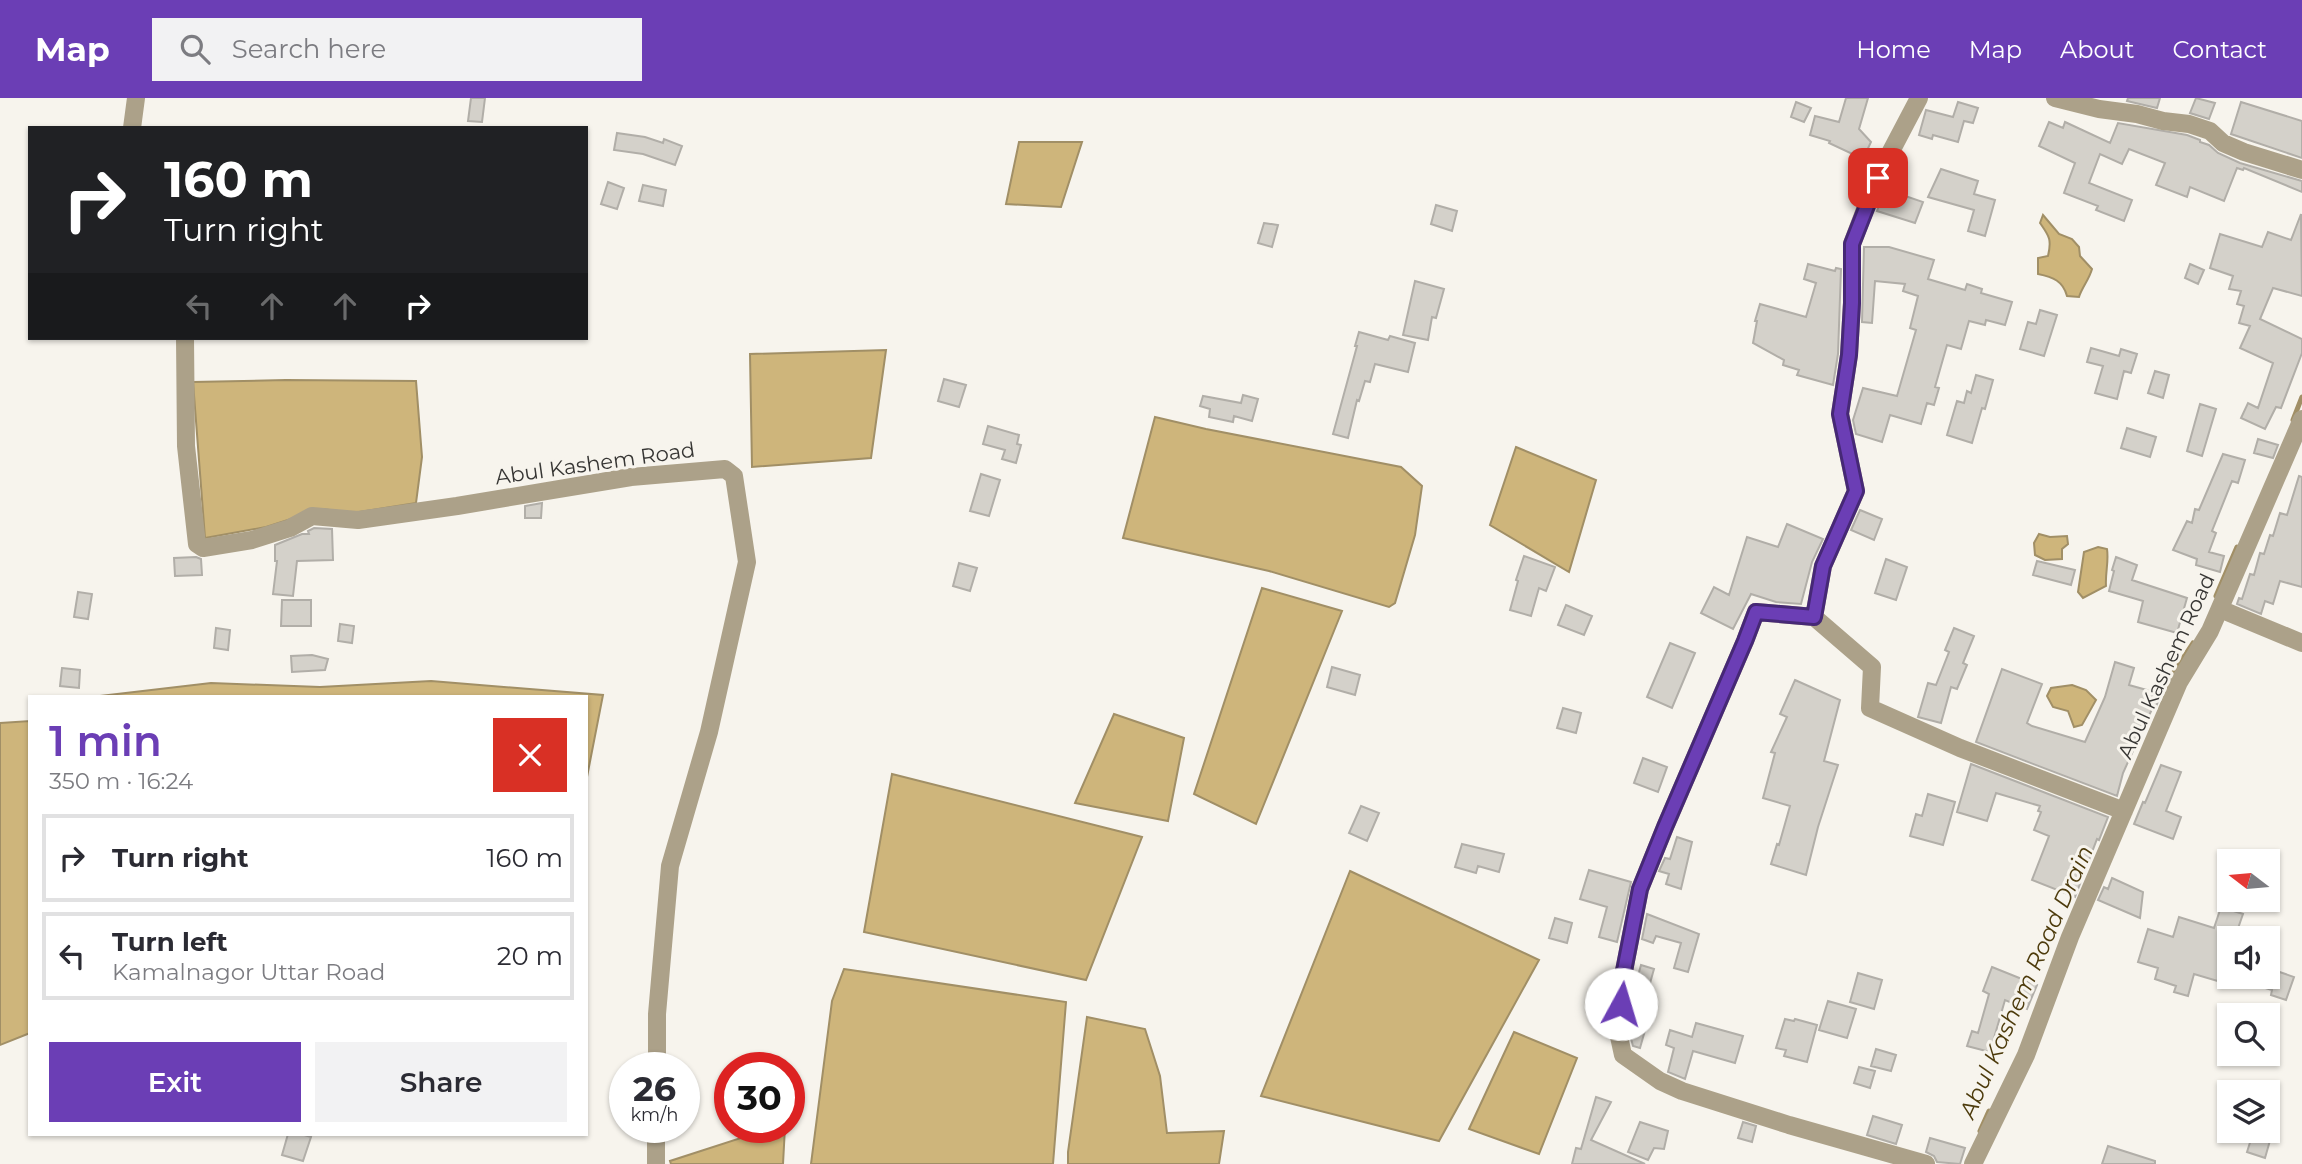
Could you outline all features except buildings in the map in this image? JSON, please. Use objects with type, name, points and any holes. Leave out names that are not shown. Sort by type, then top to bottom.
[{"type":"street","points":[[132,126],[136,98]]},
{"type":"street","points":[[1814,617],[1823,566],[1856,491],[1840,414],[1849,355],[1852,244],[1878,178],[1919,98]]},
{"type":"street","points":[[2055,98],[2099,109],[2189,124],[2210,131],[2222,143],[2244,152],[2302,170]]},
{"type":"street","name":"Abul Kashem Road","points":[[185,340],[186,446],[197,544],[203,548],[252,540],[290,528],[312,516],[358,520],[619,479],[725,469],[734,476],[747,562],[709,732],[670,866],[657,1014],[657,1052]]},
{"type":"street","name":"Abul Kashem Road","points":[[1973,1164],[2026,1055],[2070,937],[2179,682],[2210,631],[2302,419]]},
{"type":"street","points":[[2220,609],[2302,643]]},
{"type":"street","points":[[1926,1164],[1682,1091],[1660,1081],[1623,1055],[1618,1032],[1623,976],[1640,889],[1756,612],[1814,617],[1871,667],[1870,708],[1960,748],[2124,811]]},
{"type":"street","points":[[656,1143],[656,1164]]},
{"type":"shaded area","points":[[1019,142],[1082,142],[1061,207],[1006,204]]},
{"type":"shaded area","points":[[2043,215],[2059,234],[2072,239],[2079,247],[2080,256],[2092,269],[2079,297],[2067,296],[2057,280],[2038,274],[2038,258],[2048,256],[2050,246],[2048,235],[2040,223]]},
{"type":"shaded area","points":[[886,350],[871,458],[752,467],[750,354]]},
{"type":"shaded area","points":[[416,381],[422,457],[416,503],[353,513],[322,509],[266,527],[205,538],[193,382]]},
{"type":"shaded area","points":[[1155,417],[1401,467],[1422,486],[1415,535],[1395,603],[1389,607],[1269,571],[1123,538]]},
{"type":"shaded area","points":[[1516,447],[1596,480],[1569,572],[1490,525]]},
{"type":"shaded area","points":[[2039,534],[2050,537],[2067,536],[2068,544],[2062,549],[2062,559],[2045,560],[2035,555],[2034,543]]},
{"type":"shaded area","points":[[2098,547],[2107,549],[2106,586],[2083,598],[2078,592],[2084,552]]},
{"type":"shaded area","points":[[1262,588],[1342,611],[1256,824],[1194,794]]},
{"type":"shaded area","points":[[431,681],[603,695],[588,772],[588,695],[109,695],[211,683],[320,687]]},
{"type":"shaded area","points":[[2072,685],[2086,690],[2096,700],[2082,725],[2074,727],[2068,711],[2053,707],[2047,696],[2051,688]]},
{"type":"shaded area","points":[[1114,714],[1184,738],[1168,821],[1075,803]]},
{"type":"shaded area","points":[[28,721],[28,1034],[0,1045],[0,723]]},
{"type":"shaded area","points":[[892,774],[1142,837],[1086,980],[864,932]]},
{"type":"shaded area","points":[[1350,871],[1539,960],[1439,1141],[1261,1096]]},
{"type":"shaded area","points":[[844,969],[1066,1002],[1053,1164],[811,1164],[832,1001]]},
{"type":"shaded area","points":[[1087,1017],[1145,1029],[1160,1076],[1167,1133],[1224,1131],[1219,1164],[1068,1164]]},
{"type":"shaded area","points":[[1514,1032],[1577,1058],[1539,1154],[1469,1129]]},
{"type":"shaded area","points":[[726,1143],[784,1143],[783,1164],[671,1164],[670,1161]]},
{"type":"waterway","points":[[2293,420],[2302,397]]},
{"type":"waterway","points":[[2216,596],[2237,547]]},
{"type":"waterway","points":[[2169,686],[2170,678],[2193,643]]},
{"type":"waterway","name":"Abul Kashem Road Drain","points":[[1980,1131],[1989,1111]]},
{"type":"route","points":[[1621,1004],[1623,976],[1640,889],[1756,612],[1814,617],[1823,566],[1856,491],[1840,414],[1849,355],[1852,244],[1878,178]]}]
